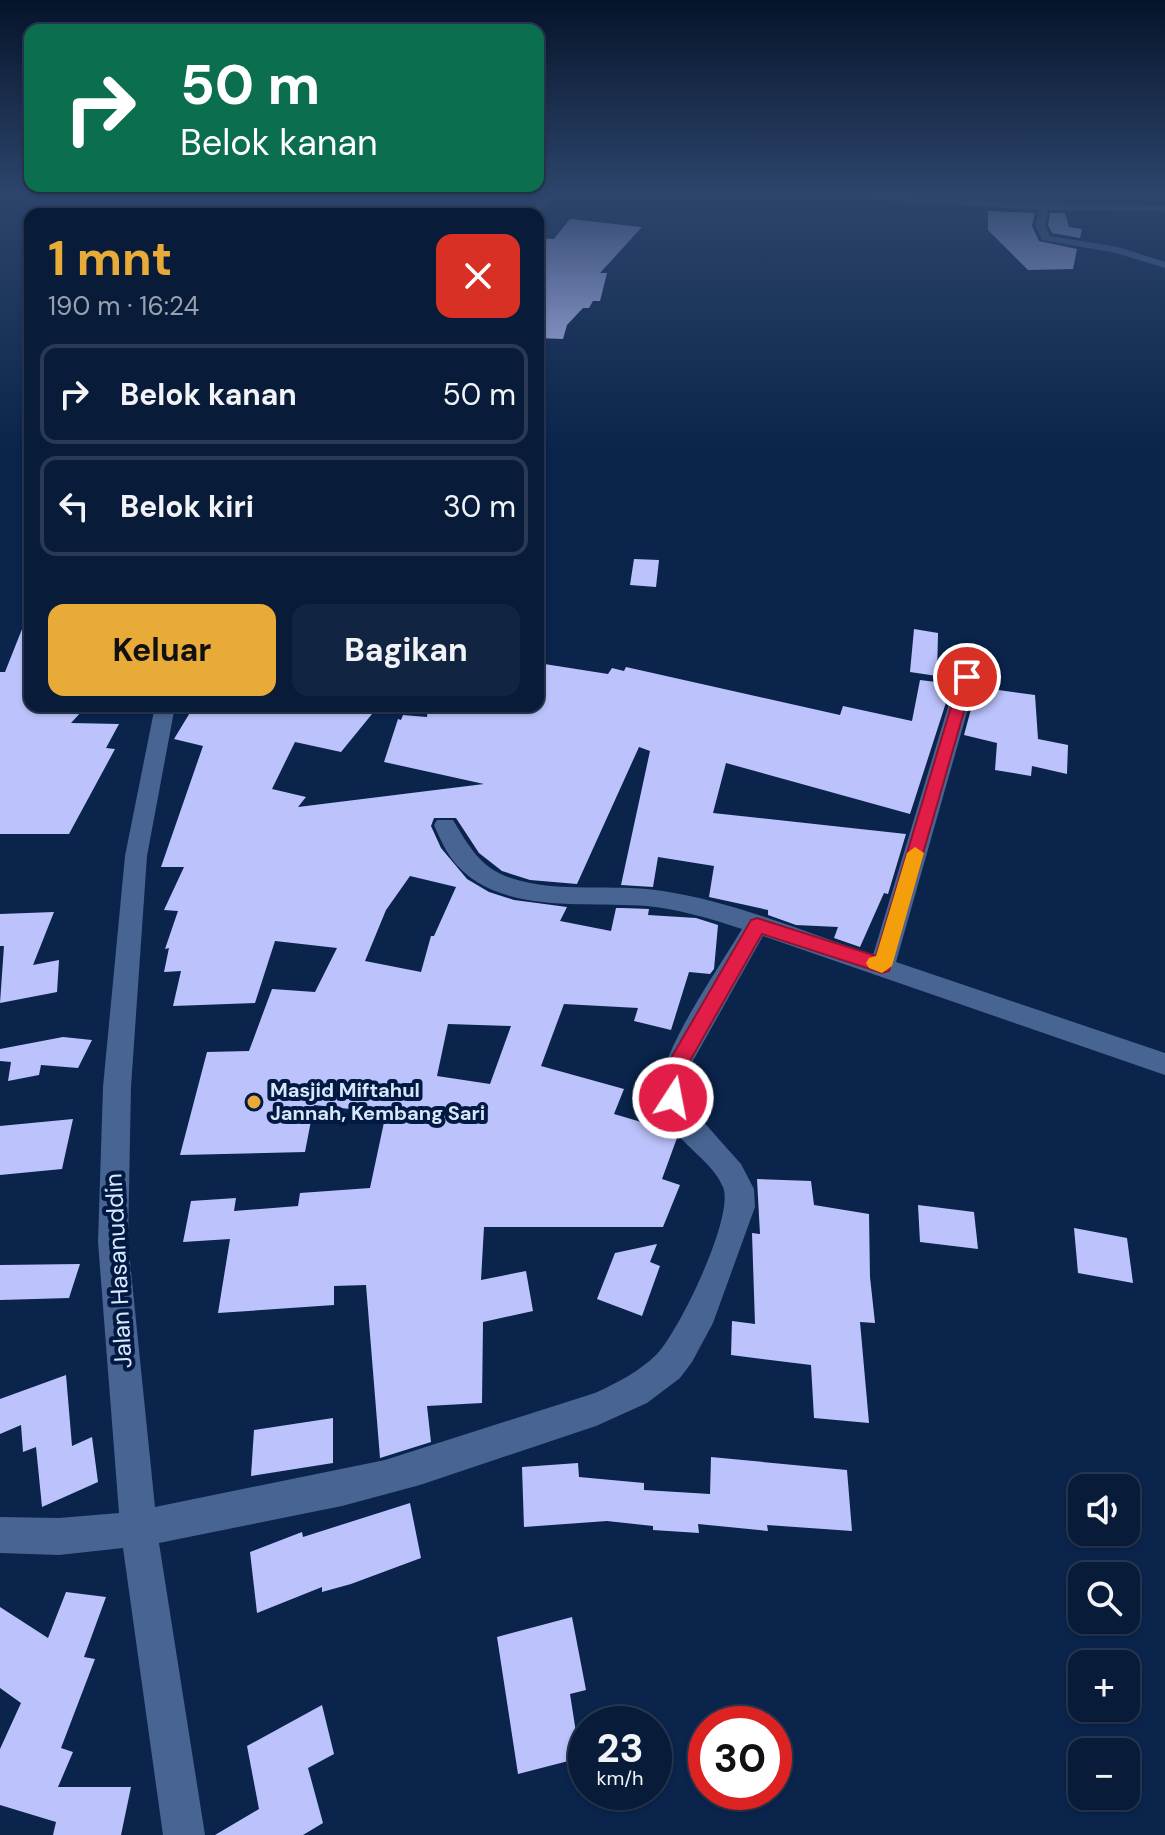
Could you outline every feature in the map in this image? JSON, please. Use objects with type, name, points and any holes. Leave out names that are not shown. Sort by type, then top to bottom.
[{"type":"street","points":[[882,966],[967,677]]},
{"type":"street","name":"Jalan Hasanuddin","points":[[164,712],[136,856],[113,1173],[113,1242],[119,1339],[139,1529],[184,1835]]},
{"type":"street","points":[[445,825],[456,847],[473,868],[482,876],[516,889],[655,899],[757,925],[1165,1064]]},
{"type":"street","points":[[0,1535],[40,1538],[139,1529],[406,1472],[611,1402],[650,1382],[670,1364],[689,1340],[741,1198],[736,1180],[683,1123],[673,1098],[672,1084],[677,1065],[757,925]]},
{"type":"building","points":[[544,279],[606,279],[600,301],[593,301],[589,308],[583,308],[567,325],[563,339],[544,338]]},
{"type":"building","points":[[634,559],[659,560],[656,587],[630,585]]},
{"type":"building","points":[[24,624],[24,712],[81,712],[71,723],[119,724],[106,748],[115,749],[69,834],[0,834],[0,672],[5,672]]},
{"type":"building","points":[[914,629],[938,633],[937,676],[910,672]]},
{"type":"building","points":[[544,664],[608,674],[612,668],[624,671],[626,667],[840,715],[843,706],[912,721],[920,680],[952,684],[910,814],[726,763],[713,813],[906,834],[888,894],[884,893],[860,947],[834,938],[838,927],[796,925],[768,915],[768,910],[709,897],[714,866],[658,857],[653,887],[621,885],[650,751],[639,747],[577,884],[530,880],[502,871],[479,853],[456,818],[434,818],[431,826],[441,848],[467,879],[489,892],[514,900],[567,907],[560,921],[611,931],[616,908],[622,908],[649,909],[648,915],[696,918],[718,925],[714,969],[710,974],[689,972],[671,1030],[634,1021],[638,1008],[564,1004],[541,1066],[624,1089],[614,1114],[672,1131],[677,1138],[662,1179],[680,1185],[663,1227],[484,1227],[481,1280],[526,1271],[533,1311],[483,1322],[482,1403],[427,1406],[431,1442],[380,1458],[366,1285],[334,1286],[334,1305],[218,1313],[230,1239],[183,1242],[191,1201],[236,1198],[234,1211],[298,1206],[300,1193],[370,1188],[386,1113],[314,1105],[305,1152],[180,1155],[207,1052],[249,1051],[272,989],[315,992],[337,948],[275,941],[255,1003],[173,1006],[181,971],[164,972],[169,948],[165,949],[178,911],[164,910],[184,867],[161,867],[203,746],[174,739],[190,712],[372,714],[341,752],[295,742],[272,789],[306,797],[298,807],[484,784],[384,762],[398,719],[401,720],[403,715],[427,717],[427,712],[544,712]],"holes":[[[410,876],[456,887],[434,936],[431,936],[421,972],[365,961],[386,910]],[[448,1024],[511,1026],[490,1084],[437,1076]]]},
{"type":"building","points":[[977,687],[1035,695],[1038,739],[1068,745],[1067,774],[1032,766],[1031,776],[995,770],[997,743],[964,735]]},
{"type":"building","points":[[54,912],[33,965],[59,960],[57,992],[0,1003],[4,946],[0,946],[0,914]]},
{"type":"building","points":[[63,1037],[92,1040],[78,1068],[41,1065],[39,1075],[8,1081],[11,1062],[0,1061],[0,1049]]},
{"type":"building","points":[[73,1119],[62,1169],[0,1175],[0,1126]]},
{"type":"building","points":[[757,1179],[811,1181],[814,1205],[869,1214],[870,1277],[875,1323],[860,1322],[869,1423],[814,1418],[811,1365],[731,1355],[732,1321],[755,1324],[752,1233],[760,1234]]},
{"type":"building","points":[[918,1205],[974,1212],[978,1249],[920,1242]]},
{"type":"building","points":[[1074,1228],[1127,1238],[1133,1283],[1078,1273]]},
{"type":"building","points":[[657,1244],[650,1262],[660,1266],[642,1316],[597,1299],[615,1253]]},
{"type":"building","points":[[80,1264],[69,1298],[0,1300],[0,1265]]},
{"type":"building","points":[[66,1375],[72,1446],[92,1437],[98,1482],[42,1507],[36,1447],[23,1452],[21,1425],[0,1434],[0,1399]]},
{"type":"building","points":[[333,1418],[333,1463],[251,1476],[254,1430]]},
{"type":"building","points":[[711,1457],[847,1470],[852,1531],[767,1525],[768,1531],[698,1524],[699,1533],[653,1530],[653,1526],[607,1521],[524,1527],[522,1467],[578,1463],[579,1477],[644,1483],[644,1490],[710,1494]]},
{"type":"building","points":[[410,1503],[421,1558],[351,1584],[322,1592],[322,1587],[257,1613],[250,1552],[302,1532],[303,1537]]},
{"type":"building","points":[[66,1592],[106,1597],[84,1657],[95,1659],[61,1748],[73,1752],[58,1787],[131,1787],[121,1835],[53,1835],[56,1822],[0,1805],[0,1749],[21,1703],[0,1688],[0,1607],[48,1638]]},
{"type":"building","points":[[572,1617],[586,1690],[570,1694],[568,1761],[518,1774],[497,1637]]},
{"type":"building","points":[[322,1705],[334,1754],[308,1768],[323,1823],[303,1835],[215,1835],[259,1809],[247,1746]]},
{"type":"slow traffic","points":[[875,963],[882,966],[915,853]]},
{"type":"place","name":"Masjid Miftahul Jannah, Kembang Sari","points":[[254,1102]]},
{"type":"route","points":[[673,1098],[672,1084],[677,1065],[757,925],[882,966],[967,677]]}]
